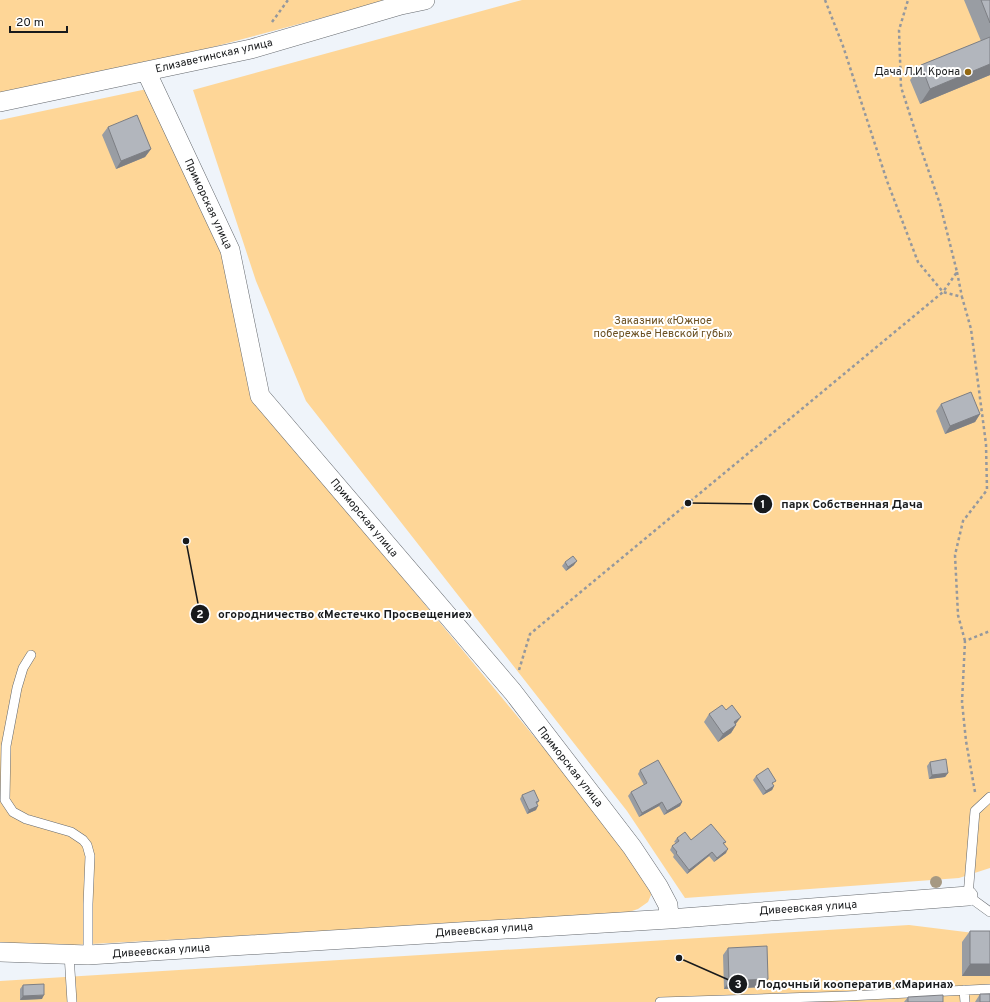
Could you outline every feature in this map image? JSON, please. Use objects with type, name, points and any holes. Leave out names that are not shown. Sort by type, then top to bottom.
[{"type":"street","name":"Елизаветинская улица","points":[[0,102],[250,49],[401,5],[425,0]]},
{"type":"street","name":"Приморская улица","points":[[146,71],[230,250],[260,396],[513,692],[632,847],[662,892],[668,905],[669,919]]},
{"type":"street","name":"Дивеевская улица","points":[[0,952],[88,955],[669,919],[968,896]]},
{"type":"lane","points":[[31,654],[23,668],[17,688],[6,746],[5,800],[13,812],[26,819],[70,832],[83,840],[87,845],[90,856],[88,955]]},
{"type":"lane","points":[[990,797],[975,811],[968,896],[990,912]]},
{"type":"lane","points":[[69,954],[72,1002]]},
{"type":"lane","points":[[660,1002],[891,998],[964,990],[990,989]]},
{"type":"lane","points":[[964,990],[965,1002]]},
{"type":"path","points":[[825,0],[843,46],[887,181],[918,262],[942,292],[962,297]]},
{"type":"path","points":[[908,0],[900,30],[901,87],[940,204],[971,329],[986,444],[987,490],[963,521],[955,555],[958,615],[965,641],[962,702],[966,741],[975,798]]},
{"type":"path","points":[[513,692],[530,634],[942,292],[957,272]]},
{"type":"path","points":[[965,641],[990,631]]},
{"type":"green space","points":[[0,0],[389,0],[127,70],[0,94]]},
{"type":"green space","name":"Заказник «Южное побережье Невской губы»","points":[[522,0],[990,0],[990,868],[959,878],[685,898],[627,811],[306,401],[256,281],[193,90]]},
{"type":"green space","points":[[147,89],[222,251],[251,394],[627,849],[650,886],[651,895],[648,902],[638,909],[620,915],[73,945],[0,943],[0,120]]},
{"type":"green space","points":[[909,925],[990,935],[990,1002],[0,1002],[0,981]]},
{"type":"building","points":[[981,0],[990,0],[990,23]]},
{"type":"building","points":[[990,37],[990,64],[930,89],[921,65]]},
{"type":"building","points":[[137,115],[151,149],[121,161],[108,127]]},
{"type":"building","points":[[971,392],[980,414],[950,426],[941,404]]},
{"type":"building","points":[[573,556],[577,561],[568,567],[565,562]]},
{"type":"building","points":[[722,705],[726,710],[732,705],[741,717],[734,722],[736,725],[723,734],[709,714]]},
{"type":"building","points":[[946,759],[948,773],[932,775],[930,762]]},
{"type":"building","points":[[658,760],[682,802],[667,811],[662,802],[642,813],[631,792],[647,783],[640,770]]},
{"type":"building","points":[[768,768],[776,781],[772,783],[774,786],[766,791],[756,776]]},
{"type":"building","points":[[534,790],[539,801],[536,802],[538,806],[529,810],[522,795]]},
{"type":"building","points":[[711,824],[726,842],[723,843],[728,849],[717,858],[712,852],[689,870],[672,846],[679,841],[677,838],[685,832],[691,840]]},
{"type":"building","points":[[970,931],[990,931],[990,964],[970,964]]},
{"type":"building","points":[[767,946],[768,979],[729,981],[728,948]]},
{"type":"building","points":[[44,984],[44,995],[23,996],[23,985]]},
{"type":"building","points":[[980,994],[990,994],[990,1002],[980,1002]]},
{"type":"building","points":[[943,995],[943,1002],[908,1002],[908,997]]},
{"type":"place","name":"Дача Л.И. Крона","points":[[968,72]]},
{"type":"place","name":"парк Собственная Дача","points":[[688,503]]},
{"type":"place","name":"огородничество «Местечко Просвещение»","points":[[186,541]]},
{"type":"place","name":"Лодочный кооператив «Марина»","points":[[679,958]]}]
